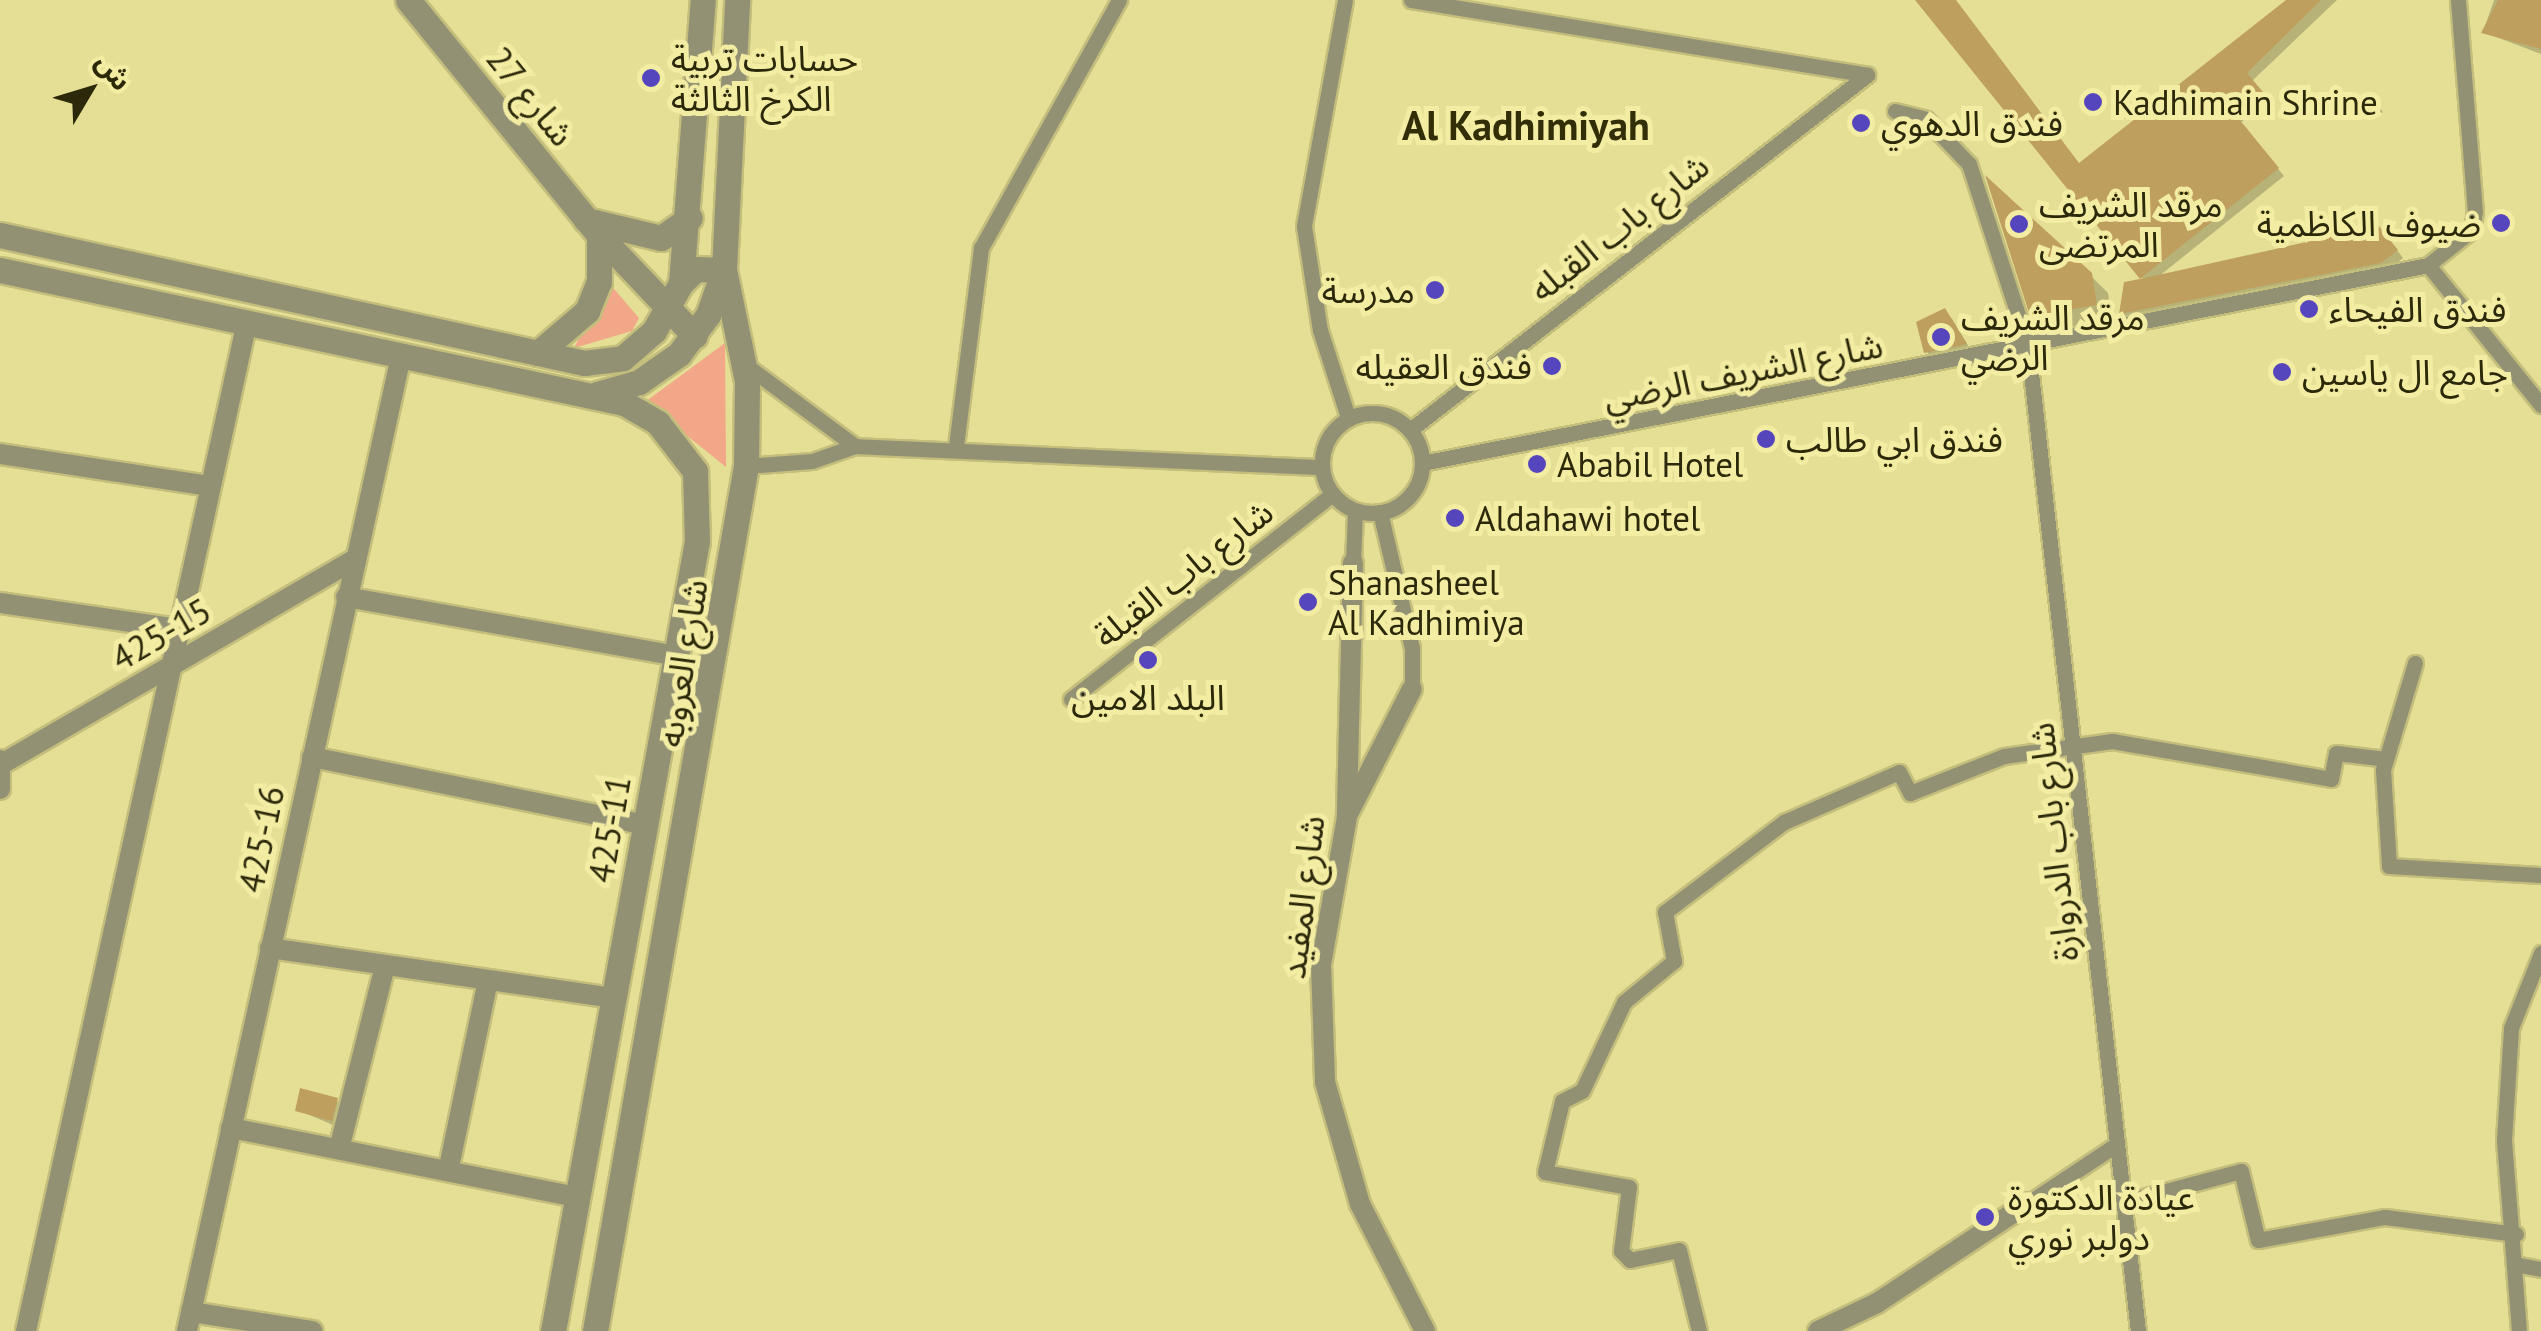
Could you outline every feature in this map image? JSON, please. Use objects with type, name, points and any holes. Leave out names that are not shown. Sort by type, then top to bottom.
[{"type":"street","points":[[0,234],[538,353],[604,364],[637,350],[666,313],[681,283],[689,228],[703,0]]},
{"type":"street","name":"شارع العروبه","points":[[596,1331],[746,466],[743,363],[724,259],[737,0]]},
{"type":"street","points":[[956,446],[982,248],[1119,0]]},
{"type":"street","points":[[1345,0],[1316,123],[1304,226],[1320,330],[1348,418]]},
{"type":"street","name":"شارع باب القبله","points":[[1410,0],[1867,75],[1410,430]]},
{"type":"street","points":[[2458,0],[2476,212],[2472,230],[2428,265],[2541,406]]},
{"type":"street","name":"شارع 27","points":[[407,1],[592,228],[666,313],[695,336]]},
{"type":"street","name":"شارع باب الدروازة","points":[[1895,111],[1926,120],[1969,164],[2028,346],[2138,1331]]},
{"type":"street","points":[[538,353],[587,311],[601,267],[592,228],[648,238],[671,236],[689,228]]},
{"type":"street","points":[[689,228],[703,256],[724,259]]},
{"type":"street","points":[[681,283],[696,270],[724,259]]},
{"type":"street","name":"425-11","points":[[592,395],[639,382],[695,336],[724,259]]},
{"type":"street","name":"شارع الشريف الرضي","points":[[1422,463],[2428,265]]},
{"type":"street","name":"425-11","points":[[0,270],[400,362],[592,395],[643,411],[695,471],[698,541],[553,1331]]},
{"type":"street","points":[[26,1331],[246,326]]},
{"type":"street","name":"425-16","points":[[189,1322],[400,362]]},
{"type":"street","points":[[743,363],[856,446]]},
{"type":"street","points":[[1381,413],[1410,430],[1422,463],[1412,493],[1380,512],[1355,511],[1332,494],[1321,467],[1327,438],[1348,418],[1381,413]]},
{"type":"street","points":[[746,466],[812,461],[856,446],[956,446],[1321,467]]},
{"type":"street","points":[[0,454],[209,486]]},
{"type":"street","name":"شارع باب القبلة","points":[[1071,698],[1332,494]]},
{"type":"street","name":"شارع المفيد","points":[[1355,511],[1347,817],[1321,965],[1325,1082],[1360,1204],[1425,1331]]},
{"type":"street","points":[[1347,817],[1412,689],[1412,648],[1380,512]]},
{"type":"street","name":"425-15","points":[[2,762],[354,560]]},
{"type":"street","points":[[346,597],[676,656]]},
{"type":"street","points":[[0,602],[178,628]]},
{"type":"street","points":[[2415,662],[2386,759],[2389,866],[2541,875]]},
{"type":"street","points":[[1699,1331],[1679,1250],[1630,1260],[1620,1251],[1630,1187],[1546,1172],[1562,1101],[1582,1091],[1624,1002],[1674,961],[1665,912],[1784,822],[1900,772],[1910,793],[1978,763],[2072,744],[2154,743],[2331,778],[2336,754],[2386,759]]},
{"type":"street","points":[[312,757],[646,825]]},
{"type":"street","points":[[0,788],[2,762]]},
{"type":"street","points":[[270,948],[614,998]]},
{"type":"street","points":[[2518,1331],[2520,1265],[2504,1176],[2510,1028],[2541,953]]},
{"type":"street","points":[[339,1149],[384,966]]},
{"type":"street","points":[[449,1167],[488,981]]},
{"type":"street","points":[[231,1128],[449,1167],[577,1198]]},
{"type":"street","points":[[1818,1331],[1877,1304],[2117,1144]]},
{"type":"street","points":[[2124,1202],[2241,1171],[2258,1240],[2385,1217],[2516,1234]]},
{"type":"street","points":[[2520,1265],[2541,1269]]},
{"type":"street","points":[[189,1322],[313,1331]]},
{"type":"shaded area","points":[[608,282],[639,318],[632,331],[574,348]]},
{"type":"shaded area","points":[[725,343],[726,467],[645,402]]},
{"type":"building","points":[[1915,0],[1956,0],[2079,163],[2286,0],[2321,0],[2247,73],[2263,92],[2235,114],[2279,168],[2140,279]]},
{"type":"building","points":[[2498,0],[2541,0],[2541,49],[2481,33]]},
{"type":"building","name":"مرقد الشريف المرتضى","points":[[1985,175],[2092,273],[2097,305],[2030,316]]},
{"type":"building","points":[[2379,226],[2398,250],[2381,263],[2119,314],[2124,282]]},
{"type":"building","name":"مرقد الشريف الرضي","points":[[1945,308],[1967,344],[1924,353],[1916,322]]},
{"type":"building","points":[[300,1088],[338,1098],[332,1121],[295,1111]]},
{"type":"place","name":"حسابات تربية الكرخ الثالثة","points":[[651,78]]},
{"type":"place","name":"Kadhimain Shrine","points":[[2093,102]]},
{"type":"place","name":"فندق الدهوي","points":[[1861,123]]},
{"type":"place","name":"ضيوف الكاظمية","points":[[2501,223]]},
{"type":"place","name":"مرقد الشريف المرتضى","points":[[2019,224]]},
{"type":"place","name":"مدرسة","points":[[1435,290]]},
{"type":"place","name":"فندق الفيحاء","points":[[2309,309]]},
{"type":"place","name":"مرقد الشريف الرضي","points":[[1941,337]]},
{"type":"place","name":"فندق العقيله","points":[[1552,366]]},
{"type":"place","name":"جامع ال ياسين","points":[[2282,372]]},
{"type":"place","name":"فندق ابي طالب","points":[[1766,439]]},
{"type":"place","name":"Ababil Hotel","points":[[1537,464]]},
{"type":"place","name":"Aldahawi hotel","points":[[1455,518]]},
{"type":"place","name":"Shanasheel Al Kadhimiya","points":[[1308,602]]},
{"type":"place","name":"البلد الامين","points":[[1148,660]]},
{"type":"place","name":"عيادة الدكتورة دولبر نوري","points":[[1985,1217]]},
{"type":"district","name":"Al Kadhimiyah","points":[[1526,125]]}]
